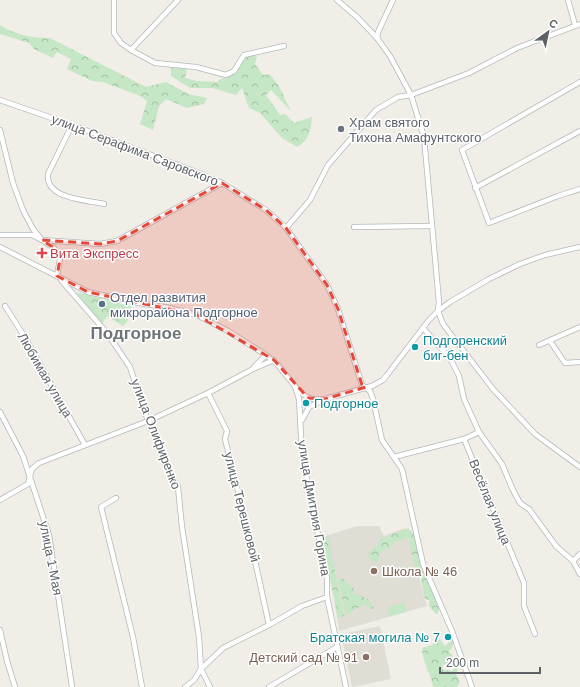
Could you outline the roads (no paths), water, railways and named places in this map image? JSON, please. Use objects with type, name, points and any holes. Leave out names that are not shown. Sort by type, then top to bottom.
[{"type":"street","points":[[114,0],[114,32],[121,43],[155,63],[196,67],[226,75],[234,71],[244,55],[284,46]]},
{"type":"street","points":[[131,50],[178,0]]},
{"type":"street","points":[[337,0],[358,18],[377,38],[390,56],[411,95],[424,136],[438,311],[443,324],[493,390],[535,434],[580,467]]},
{"type":"street","points":[[377,38],[378,32],[393,0]]},
{"type":"street","points":[[286,228],[310,200],[328,165],[376,110],[398,97],[411,95],[469,73],[517,48],[577,24],[568,0]]},
{"type":"street","points":[[580,82],[462,150],[489,224],[558,196],[580,189]]},
{"type":"street","name":"улица Серафима Саровского","points":[[0,100],[72,124],[222,183],[266,210],[286,228],[326,286],[338,309],[362,384],[370,391],[373,399],[382,440],[402,469],[423,564],[452,631],[472,687]]},
{"type":"street","points":[[72,124],[48,174],[47,180],[50,185],[62,195],[104,204]]},
{"type":"street","points":[[0,130],[13,183],[23,210],[33,229],[42,240],[100,244],[117,241],[222,183]]},
{"type":"street","points":[[475,188],[580,131]]},
{"type":"street","points":[[354,227],[431,226]]},
{"type":"street","points":[[0,235],[32,235],[54,248],[60,259],[57,276],[0,248]]},
{"type":"street","points":[[325,399],[304,408],[301,407],[300,404],[302,399],[325,399],[378,383],[388,375],[423,328],[438,311],[450,302],[489,279],[520,264],[545,255],[580,247]]},
{"type":"street","name":"улица Дмитрия Горина","points":[[57,276],[88,292],[124,301],[165,307],[198,315],[228,331],[274,360],[295,386],[300,404],[302,455],[319,538],[326,579],[327,597],[346,687]]},
{"type":"street","name":"улица Олифиренко","points":[[57,276],[107,333],[130,367],[148,421],[163,458],[178,487],[182,527],[199,637],[201,669],[210,687]]},
{"type":"street","name":"Любимая улица","points":[[4,306],[24,336],[85,445]]},
{"type":"street","points":[[539,345],[580,327]]},
{"type":"street","points":[[423,328],[450,358],[459,376],[464,399],[479,432],[502,464],[520,503],[529,509],[556,546],[573,561],[580,574]]},
{"type":"street","points":[[550,341],[565,363],[580,362]]},
{"type":"street","points":[[253,368],[266,355]]},
{"type":"street","points":[[0,500],[28,484],[32,468],[35,465],[148,421],[208,394],[253,368],[274,360]]},
{"type":"street","points":[[295,386],[311,402],[301,424]]},
{"type":"street","name":"улица Терешковой","points":[[208,394],[227,431],[225,439],[252,547],[269,625]]},
{"type":"street","name":"улица 1 Мая","points":[[0,412],[23,456],[49,535],[72,687]]},
{"type":"street","points":[[394,457],[464,438],[479,432]]},
{"type":"street","name":"Весёлая улица","points":[[464,438],[524,583],[524,606],[535,634]]},
{"type":"street","points":[[116,498],[101,507],[133,637],[142,687]]},
{"type":"street","points":[[573,561],[580,554]]},
{"type":"street","points":[[185,687],[194,680],[201,669],[223,648],[269,625],[302,606],[327,597]]},
{"type":"street","points":[[0,630],[15,687]]},
{"type":"street","points":[[269,687],[337,647]]},
{"type":"place","name":"Храм святого Тихона Амафунтского","points":[[341,129]]},
{"type":"place","name":"Вита Экспресс","points":[[42,253]]},
{"type":"place","name":"Отдел развития микрорайона Подгорное","points":[[102,304]]},
{"type":"place","name":"Подгоренский биг-бен","points":[[415,347]]},
{"type":"place","name":"Подгорное","points":[[306,403]]},
{"type":"place","name":"Школа № 46","points":[[374,571]]},
{"type":"place","name":"Братская могила № 7","points":[[448,637]]},
{"type":"place","name":"Детский сад № 91","points":[[366,657]]},
{"type":"district","name":"Подгорное","points":[[136,333]]}]
